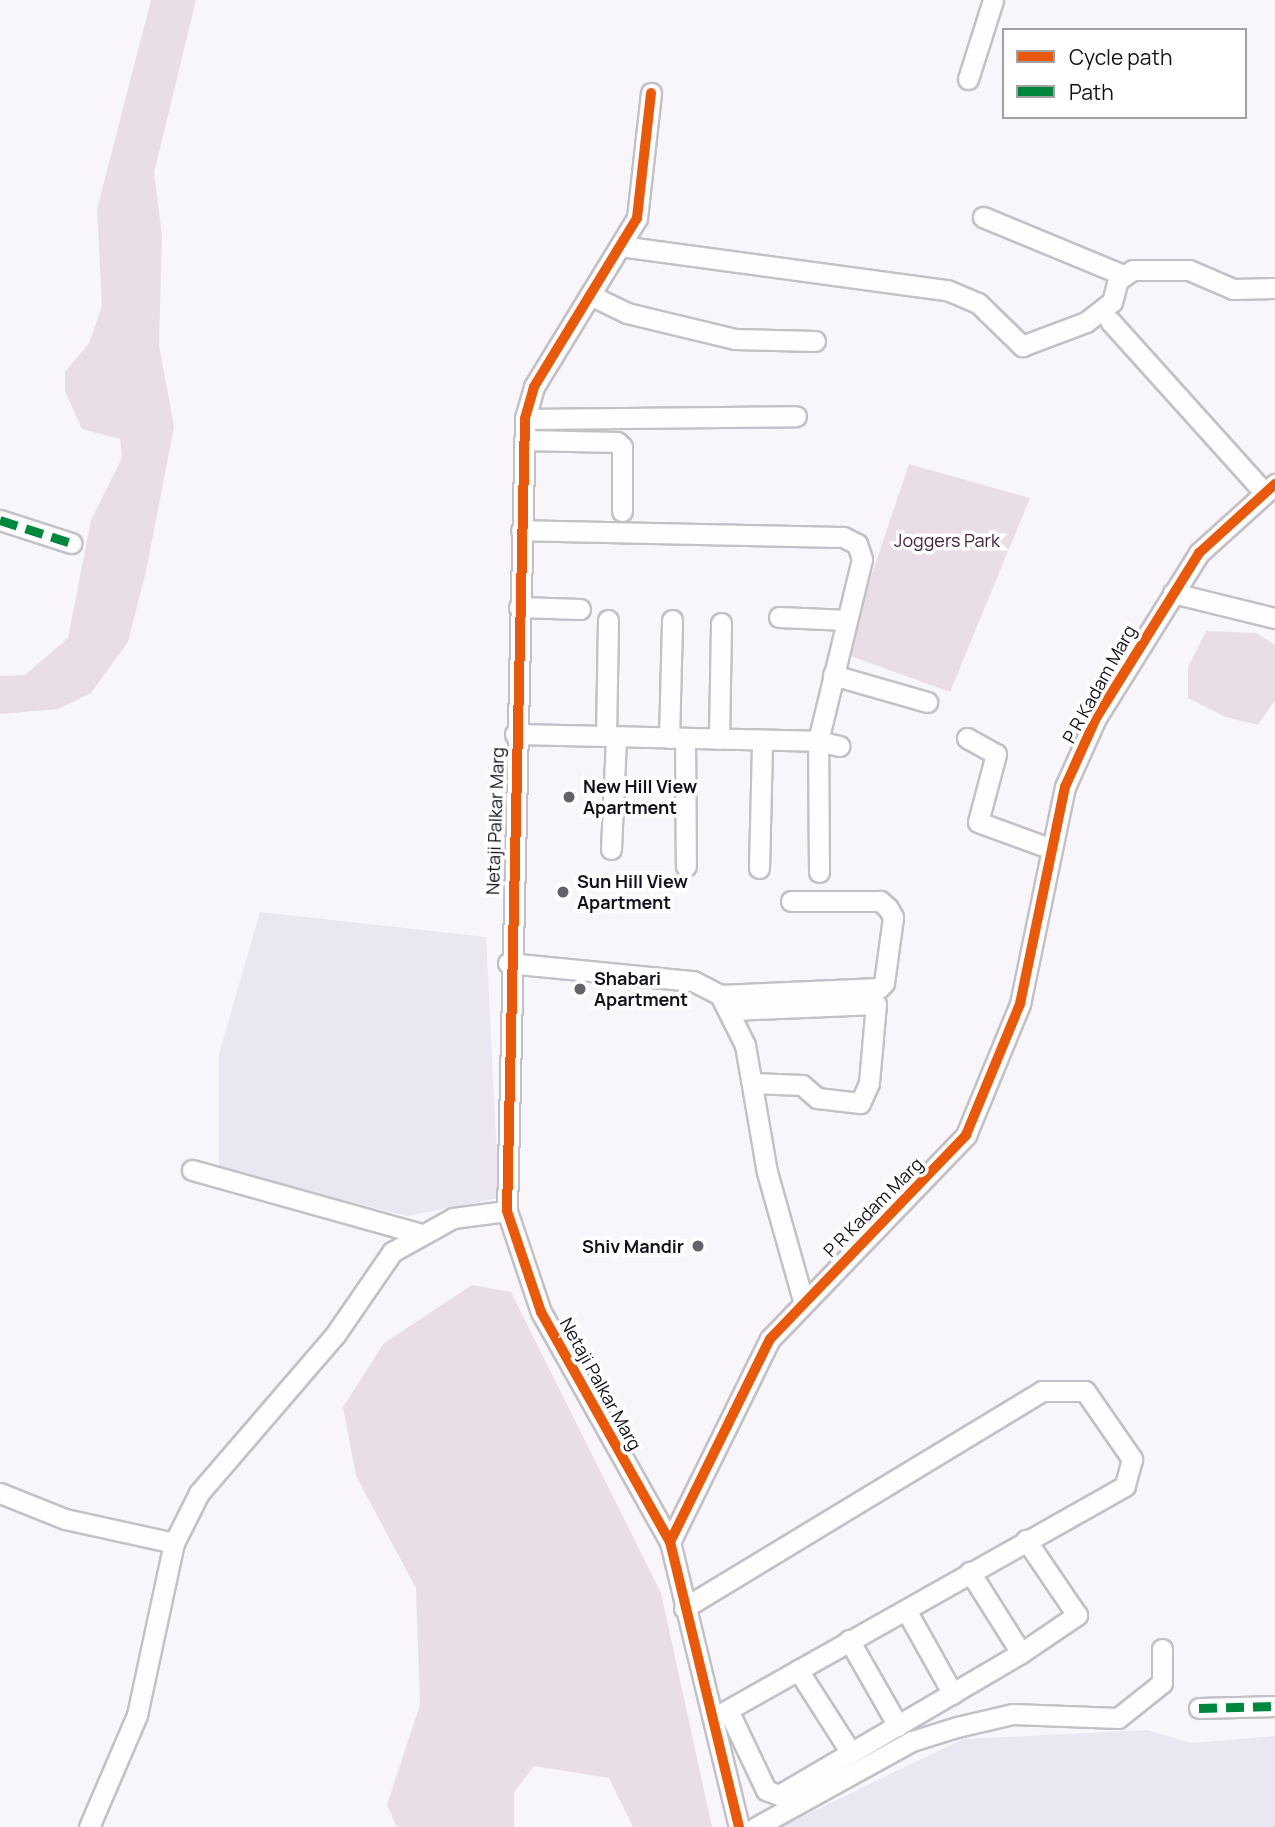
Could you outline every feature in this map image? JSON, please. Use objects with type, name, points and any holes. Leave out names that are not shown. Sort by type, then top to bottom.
[{"type":"street","points":[[968,79],[993,0]]},
{"type":"street","name":"Netaji Palkar Marg","points":[[651,93],[637,218],[534,387],[525,419],[508,963],[507,1211],[541,1312],[670,1542]]},
{"type":"street","points":[[983,217],[1123,275],[1189,270],[1233,289],[1275,288]]},
{"type":"street","points":[[620,246],[947,290],[978,303],[1022,346],[1086,323],[1112,302],[1123,275]]},
{"type":"street","points":[[590,295],[627,313],[735,339],[815,341]]},
{"type":"street","points":[[1110,321],[1270,488]]},
{"type":"street","points":[[525,419],[796,416]]},
{"type":"street","points":[[524,440],[617,442],[622,447],[622,511]]},
{"type":"street","name":"P R Kadam Marg","points":[[670,1542],[770,1339],[803,1300],[913,1197],[966,1135],[1020,1004],[1049,848],[1065,786],[1097,718],[1199,553],[1270,488]]},
{"type":"street","points":[[0,520],[71,544]]},
{"type":"street","points":[[522,530],[843,537],[857,544],[862,559],[818,741],[819,872]]},
{"type":"street","points":[[1173,593],[1275,618]]},
{"type":"street","points":[[519,607],[580,609]]},
{"type":"street","points":[[779,617],[847,620]]},
{"type":"street","points":[[608,620],[611,849]]},
{"type":"street","points":[[672,620],[686,866]]},
{"type":"street","points":[[719,739],[721,623]]},
{"type":"street","points":[[833,675],[927,702]]},
{"type":"street","points":[[515,734],[818,741],[839,746]]},
{"type":"street","points":[[967,738],[996,754],[978,822],[1049,848]]},
{"type":"street","points":[[759,868],[762,741]]},
{"type":"street","points":[[726,1002],[879,988],[884,983],[893,916],[888,908],[880,901],[791,901]]},
{"type":"street","points":[[508,963],[693,981],[726,1002],[876,1004],[869,1083],[860,1103],[817,1098],[802,1085],[752,1083]]},
{"type":"street","points":[[726,1002],[752,1083],[767,1172],[803,1300]]},
{"type":"street","points":[[192,1170],[417,1233]]},
{"type":"street","points":[[89,1827],[137,1715],[174,1543],[199,1493],[235,1446],[335,1335],[392,1252],[417,1233],[453,1218],[507,1211]]},
{"type":"street","points":[[684,1608],[1042,1391],[1085,1391],[1132,1459],[1125,1486],[723,1713]]},
{"type":"street","points":[[0,1493],[65,1519],[174,1543]]},
{"type":"street","points":[[670,1542],[684,1608],[723,1713],[772,1794],[898,1726],[1021,1653],[1077,1615],[1026,1540]]},
{"type":"street","points":[[971,1572],[1021,1653]]},
{"type":"street","points":[[905,1611],[953,1693]]},
{"type":"street","points":[[849,1640],[898,1726]]},
{"type":"street","points":[[756,1827],[912,1741],[1013,1714],[1118,1718],[1162,1683],[1162,1649]]},
{"type":"street","points":[[798,1670],[851,1753]]},
{"type":"street","points":[[1199,1708],[1275,1706]]},
{"type":"street","points":[[723,1713],[739,1827]]},
{"type":"shaded area","points":[[260,912],[486,937],[499,1198],[407,1216],[219,1169],[219,1054]]},
{"type":"shaded area","points":[[1148,1730],[1191,1743],[1275,1736],[1275,1827],[781,1827],[963,1739]]},
{"type":"green space","points":[[151,0],[196,0],[154,173],[162,235],[159,345],[174,427],[146,571],[128,642],[91,693],[58,709],[0,714],[0,676],[25,675],[68,638],[91,520],[122,458],[120,439],[82,429],[65,391],[65,372],[89,343],[102,306],[97,209]]},
{"type":"green space","name":"Joggers Park","points":[[909,464],[1030,498],[950,692],[845,654]]},
{"type":"green space","points":[[1206,631],[1256,633],[1275,645],[1275,700],[1258,725],[1225,717],[1188,698],[1188,667]]},
{"type":"green space","points":[[472,1285],[511,1292],[661,1593],[712,1827],[633,1827],[609,1778],[534,1766],[514,1792],[514,1827],[397,1827],[387,1805],[420,1705],[416,1588],[356,1476],[343,1407],[384,1343]]},
{"type":"marked path","points":[[0,520],[71,543]]},
{"type":"marked path","points":[[1199,1708],[1275,1706]]},
{"type":"cycle path","points":[[651,93],[637,218],[534,387],[525,419],[507,1211],[541,1312],[670,1542]]},
{"type":"cycle path","points":[[739,1827],[670,1542],[770,1339],[966,1135],[1020,1004],[1065,787],[1096,718],[1199,553],[1275,484]]},
{"type":"place","name":"New Hill View Apartment","points":[[569,797]]},
{"type":"place","name":"Sun Hill View Apartment","points":[[563,892]]},
{"type":"place","name":"Shabari Apartment","points":[[580,989]]},
{"type":"place","name":"Shiv Mandir","points":[[698,1246]]}]
